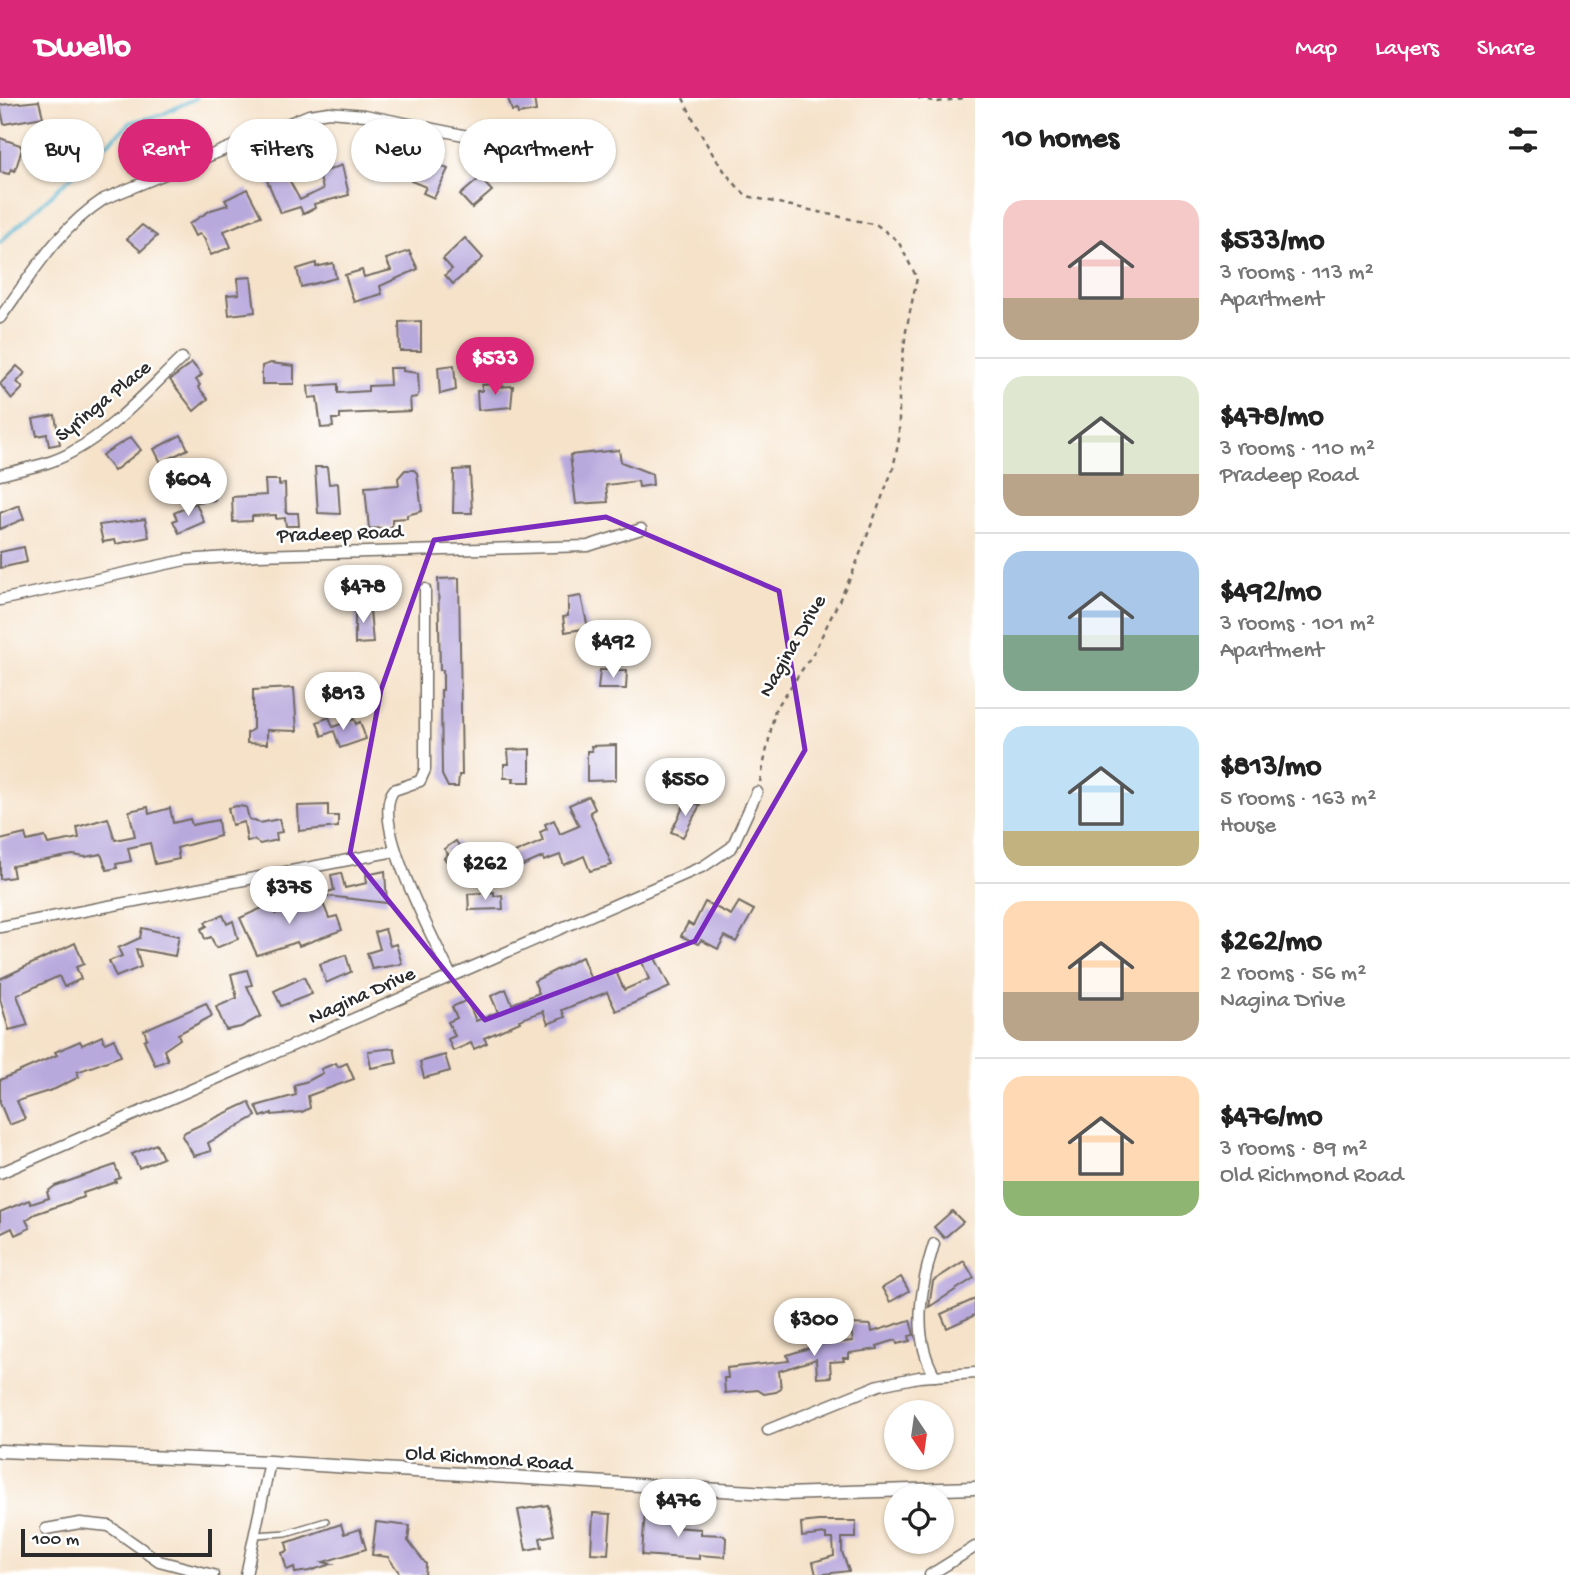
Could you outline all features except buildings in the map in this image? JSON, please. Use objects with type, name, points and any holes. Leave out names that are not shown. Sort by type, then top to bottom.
[{"type":"street","points":[[0,318],[59,236],[79,216],[104,199],[309,115],[329,112],[365,115],[459,134]]},
{"type":"street","name":"Syringa Place","points":[[0,475],[54,460],[72,452],[182,358]]},
{"type":"street","name":"Pradeep Road","points":[[0,600],[185,561],[284,554],[588,546],[641,529]]},
{"type":"street","points":[[425,589],[425,770],[420,781],[398,787],[389,795],[387,808],[395,851],[451,976]]},
{"type":"street","name":"Nagina Drive","points":[[0,1173],[719,858],[740,836],[757,793]]},
{"type":"street","points":[[0,927],[395,851]]},
{"type":"street","points":[[934,1244],[921,1291],[920,1306],[927,1358],[935,1376]]},
{"type":"street","points":[[768,1430],[879,1385],[975,1373]]},
{"type":"street","name":"Old Richmond Road","points":[[0,1451],[270,1462],[783,1494],[975,1488]]},
{"type":"street","points":[[246,1575],[270,1462]]},
{"type":"street","points":[[46,1529],[80,1523],[109,1526],[176,1570],[213,1575]]},
{"type":"street","points":[[930,1575],[975,1547]]},
{"type":"lane","points":[[256,1535],[286,1533],[326,1521]]},
{"type":"path","name":"Nagina Drive","points":[[683,98],[702,138],[734,185],[747,196],[824,211],[877,225],[898,241],[917,278],[906,331],[899,388],[900,439],[893,470],[853,572],[814,652],[775,710],[757,793]]},
{"type":"path","points":[[918,98],[937,102],[965,98]]},
{"type":"highlighted area","points":[[606,517],[779,591],[805,750],[695,941],[485,1020],[350,853],[381,690],[434,540]]},
{"type":"waterway","points":[[0,242],[131,122],[161,115],[196,98]]}]
